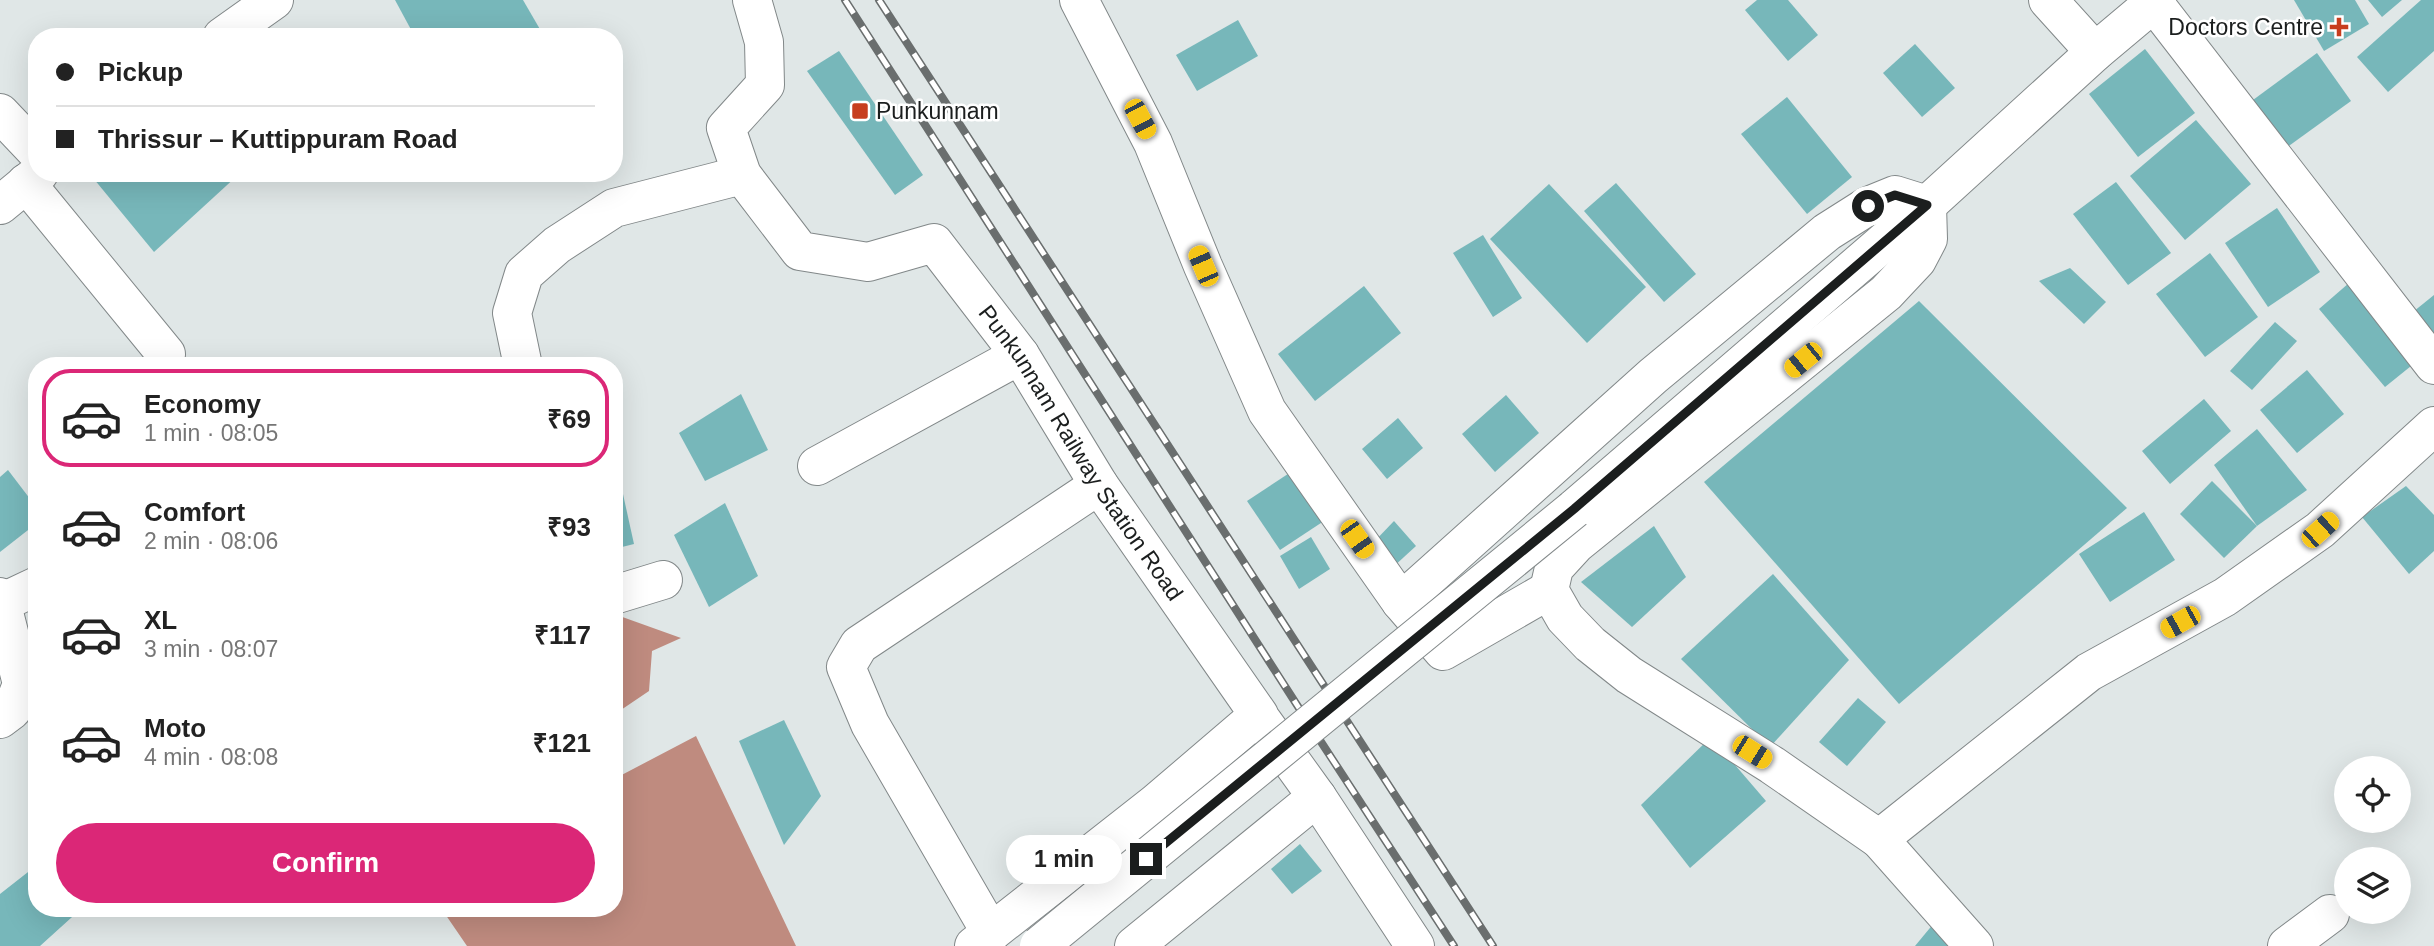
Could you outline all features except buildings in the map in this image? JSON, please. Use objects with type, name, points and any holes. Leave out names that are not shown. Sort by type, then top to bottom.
[{"type":"street","points":[[235,28],[274,0]]},
{"type":"street","name":"Punkunnam Railway Station Road","points":[[752,0],[764,42],[765,85],[726,128],[741,175],[800,251],[868,262],[934,243],[1020,355],[1099,485],[1317,797],[1415,946]]},
{"type":"street","points":[[1079,0],[1153,143],[1203,266],[1267,411],[1401,603],[1443,651],[1549,590]]},
{"type":"street","points":[[2048,0],[2095,52]]},
{"type":"street","points":[[1039,946],[1574,509],[1927,205],[2155,1],[2434,365]]},
{"type":"street","points":[[0,113],[25,178]]},
{"type":"street","points":[[521,357],[512,313],[524,274],[557,245],[614,208],[741,175]]},
{"type":"street","points":[[28,182],[166,354]]},
{"type":"street","points":[[1401,603],[1653,376],[1827,232],[1868,206],[1895,195],[1927,205]]},
{"type":"street","points":[[1927,205],[1928,239],[1917,260],[1886,293],[1576,544],[1554,568],[1549,590],[1565,618],[1590,644],[1629,675],[1772,765],[1879,839],[1974,946]]},
{"type":"street","points":[[817,466],[1020,355]]},
{"type":"street","points":[[1879,839],[2089,672],[2225,597],[2320,530],[2434,426]]},
{"type":"street","points":[[1099,485],[859,645],[846,667],[870,724],[982,939],[1101,847],[1259,715]]},
{"type":"street","points":[[623,592],[663,580]]},
{"type":"street","points":[[0,719],[12,710],[22,684],[1,600],[28,590]]},
{"type":"street","points":[[1134,946],[1317,797]]},
{"type":"street","points":[[2287,946],[2330,914]]},
{"type":"shaded area","points":[[623,617],[681,638],[652,651],[649,691],[623,709]]},
{"type":"shaded area","points":[[696,736],[796,946],[467,946],[447,917],[623,917],[623,774]]},
{"type":"railway","points":[[845,0],[1454,946]]},
{"type":"railway","points":[[879,0],[1493,946]]},
{"type":"place","name":"Doctors Centre","points":[[2339,27]]},
{"type":"place","name":"Punkunnam","points":[[860,111]]},
{"type":"route","points":[[1146,859],[1574,509],[1927,205],[1895,195],[1868,206]]}]
